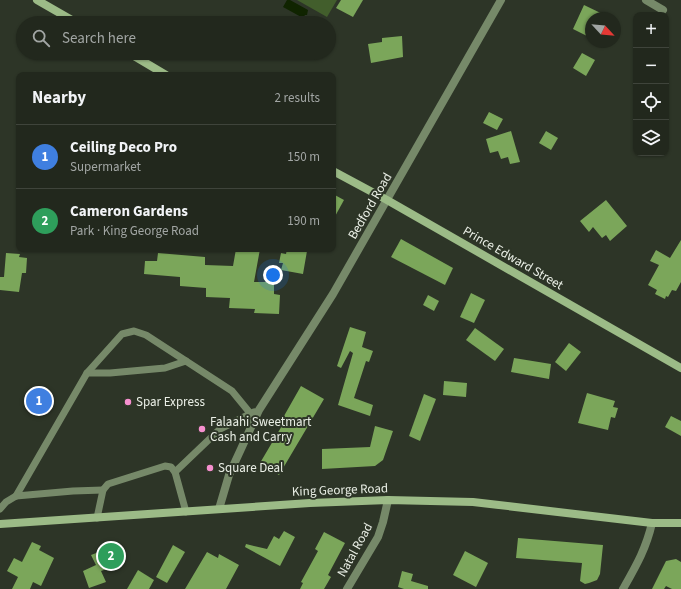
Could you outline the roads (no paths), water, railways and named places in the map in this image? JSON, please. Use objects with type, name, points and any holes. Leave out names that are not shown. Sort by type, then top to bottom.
[{"type":"main road","points":[[37,0],[65,16]]},
{"type":"main road","points":[[141,60],[161,72]]},
{"type":"main road","name":"Prince Edward Street","points":[[336,173],[387,200],[681,368]]},
{"type":"main road","name":"King George Road","points":[[0,524],[310,503],[388,500],[473,502],[652,523],[681,523]]},
{"type":"street","name":"Bedford Road","points":[[219,509],[229,475],[259,410],[333,294],[501,0]]},
{"type":"street","points":[[646,0],[663,10]]},
{"type":"street","name":"Natal Road","points":[[347,589],[378,537],[388,500]]},
{"type":"street","points":[[623,589],[648,541],[652,523]]},
{"type":"lane","points":[[16,496],[87,373],[122,334],[134,331],[146,335],[232,391],[250,413]]},
{"type":"lane","points":[[87,373],[110,373],[165,368],[186,361]]},
{"type":"lane","points":[[175,472],[220,429],[250,413],[259,410]]},
{"type":"lane","points":[[97,518],[103,490],[108,484],[165,466],[171,468],[175,472],[186,512]]},
{"type":"lane","points":[[0,509],[6,502],[16,496],[103,490]]},
{"type":"place","name":"Ceiling Deco Pro","points":[[39,401]]},
{"type":"place","name":"Spar Express","points":[[128,402]]},
{"type":"place","name":"Falaahi Sweetmart Cash and Carry","points":[[202,429]]},
{"type":"place","name":"Square Deal","points":[[210,468]]},
{"type":"place","name":"Cameron Gardens","points":[[111,556]]}]
